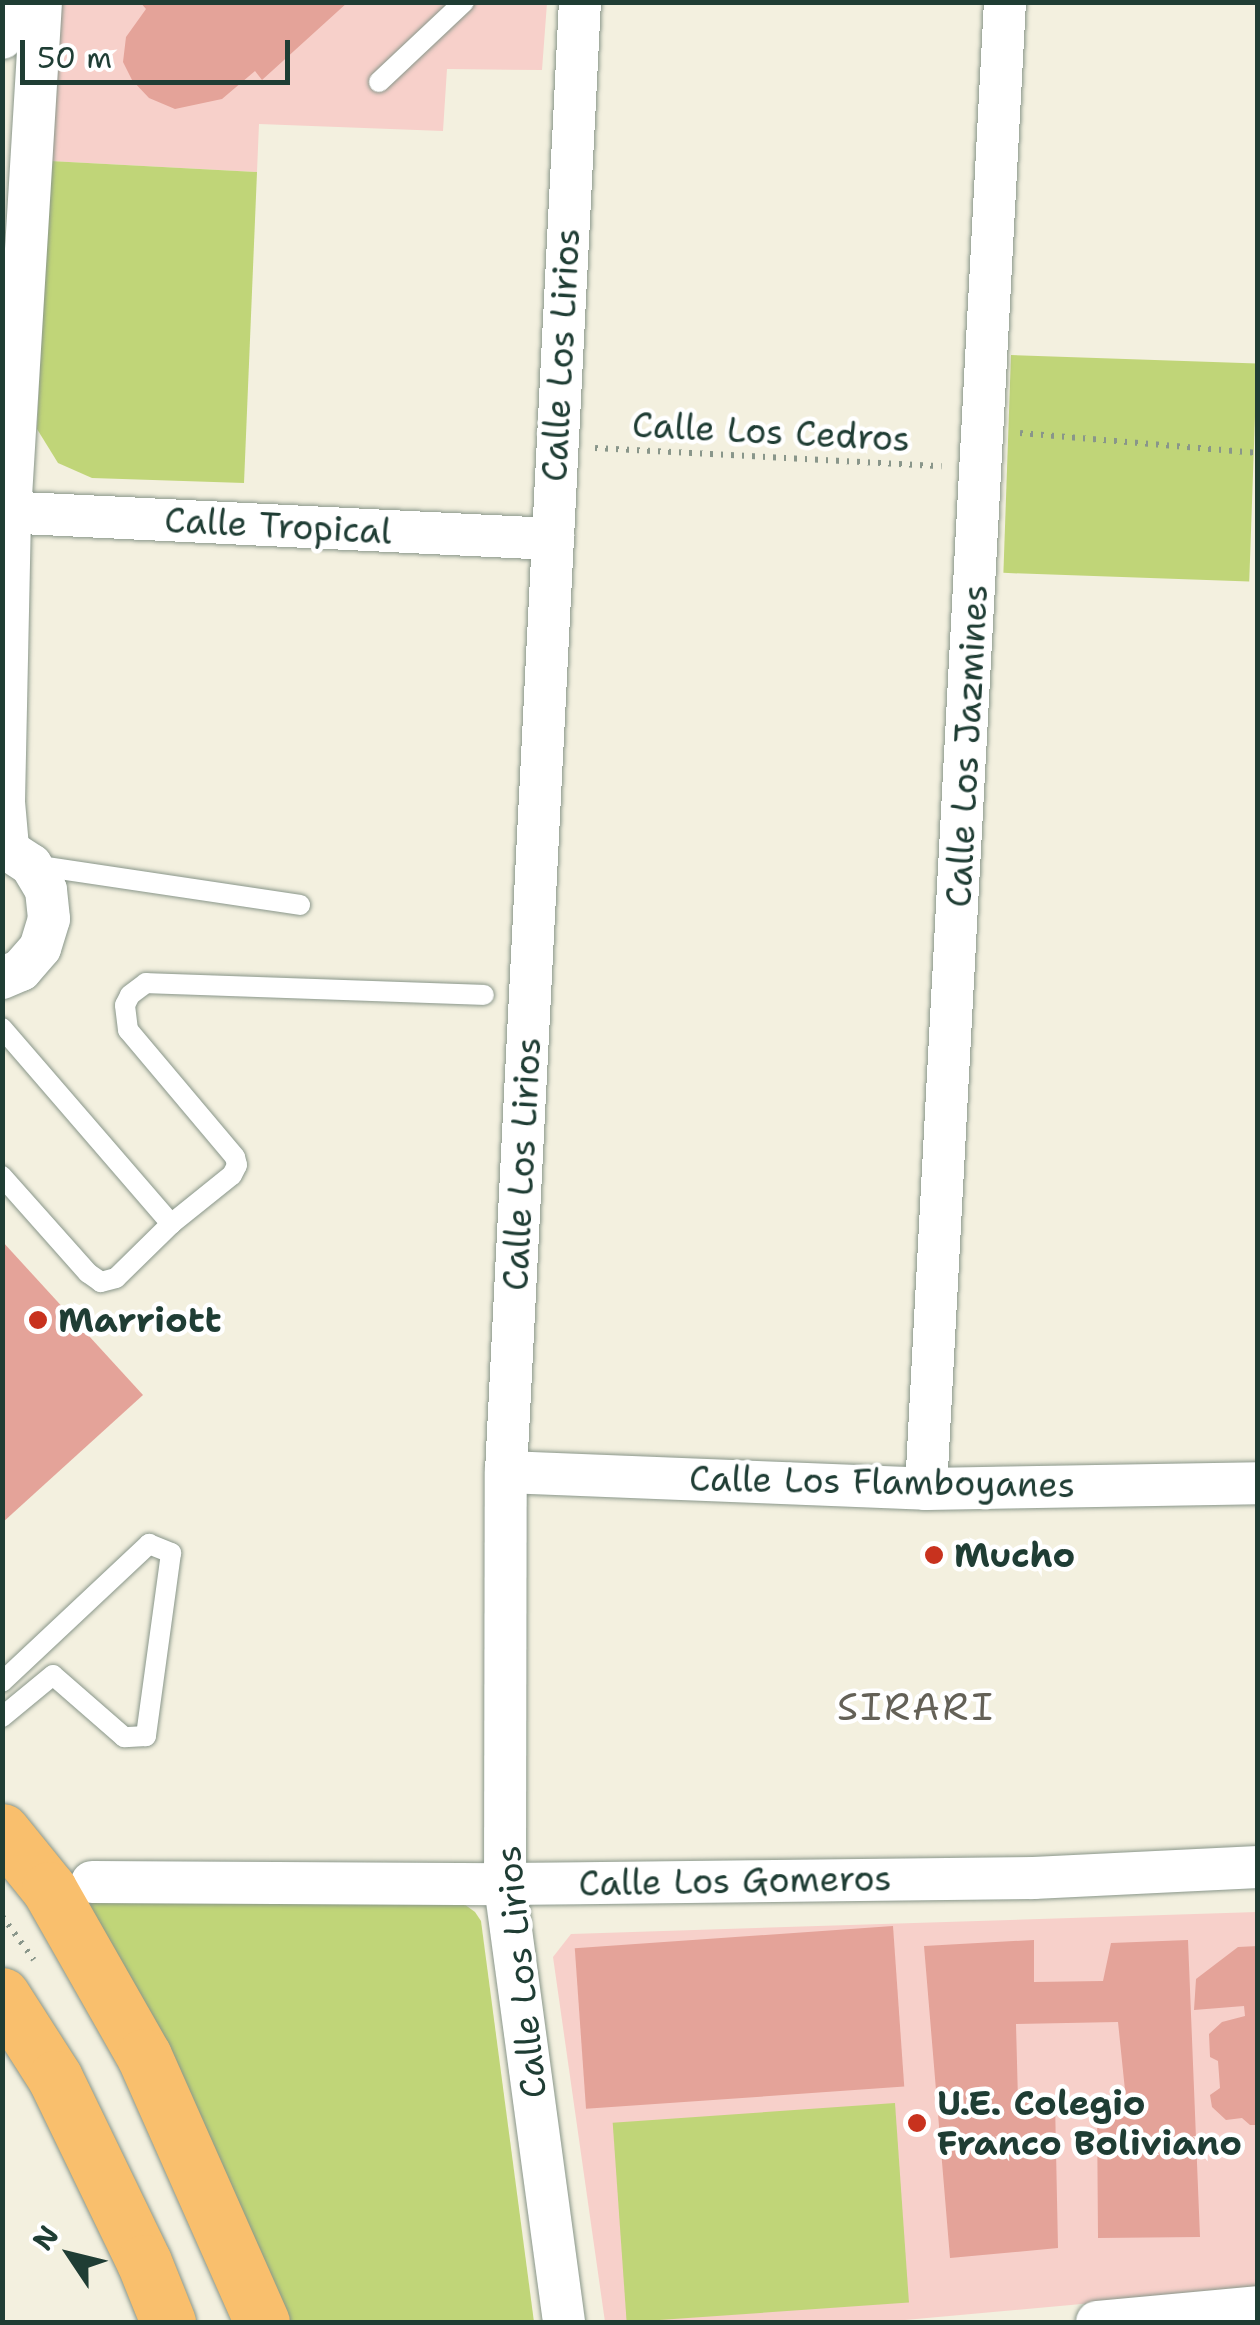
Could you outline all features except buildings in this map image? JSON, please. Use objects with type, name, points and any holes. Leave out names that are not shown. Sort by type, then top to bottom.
[{"type":"highway","points":[[2,1831],[49,1889],[144,2056],[262,2322]]},
{"type":"highway","points":[[2,1995],[55,2078],[144,2262],[168,2322]]},
{"type":"street","points":[[2,38],[4,2]]},
{"type":"street","points":[[2,978],[21,970],[40,948],[49,920],[46,890],[14,852],[4,802],[6,512],[42,2]]},
{"type":"street","name":"Calle Los Lirios","points":[[564,2322],[505,1884],[506,1472],[580,2]]},
{"type":"street","name":"Calle Los Jazmines","points":[[926,1490],[1005,2]]},
{"type":"street","name":"Calle Tropical","points":[[6,512],[553,539]]},
{"type":"street","name":"Calle Los Flamboyanes","points":[[506,1472],[926,1490],[1258,1482]]},
{"type":"street","name":"Calle Los Gomeros","points":[[92,1882],[505,1884],[1034,1878],[1258,1867]]},
{"type":"street","points":[[1097,2322],[1258,2307]]},
{"type":"lane","points":[[379,82],[464,2]]},
{"type":"lane","points":[[14,852],[300,905]]},
{"type":"lane","points":[[2,1176],[88,1273],[101,1282],[116,1278],[172,1224],[232,1175],[237,1165],[235,1157],[128,1030],[125,1006],[130,994],[146,984],[484,995]]},
{"type":"lane","points":[[2,1028],[172,1224]]},
{"type":"lane","points":[[2,1682],[36,1654],[148,1544],[171,1553],[146,1736],[124,1737],[53,1675],[36,1654]]},
{"type":"lane","points":[[2,1718],[53,1675]]},
{"type":"path","name":"Calle Los Cedros","points":[[556,446],[1258,453]]},
{"type":"shaded area","points":[[54,3],[547,3],[542,70],[447,69],[443,131],[259,124],[257,172],[50,161]]},
{"type":"shaded area","name":"U.E. Colegio Franco Boliviano","points":[[1257,1912],[1257,2288],[883,2322],[605,2322],[553,1957],[571,1934]]},
{"type":"green space","points":[[50,161],[257,172],[244,483],[92,478],[58,463],[37,429]]},
{"type":"green space","points":[[1011,355],[1257,364],[1249,581],[1003,573]]},
{"type":"green space","points":[[84,1902],[464,1904],[475,1912],[481,1921],[534,2322],[287,2322]]},
{"type":"green space","points":[[895,2103],[909,2303],[627,2322],[613,2123]]},
{"type":"place","name":"Marriott","points":[[38,1320]]},
{"type":"place","name":"Mucho","points":[[934,1555]]},
{"type":"place","name":"U.E. Colegio Franco Boliviano","points":[[917,2123]]},
{"type":"district","name":"SIRARI","points":[[916,1707]]}]
